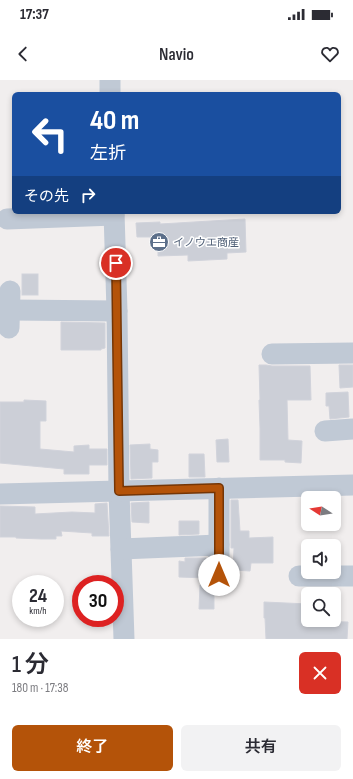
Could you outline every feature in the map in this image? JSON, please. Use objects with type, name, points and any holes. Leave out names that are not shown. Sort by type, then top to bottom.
[{"type":"street","points":[[110,80],[110,92]]},
{"type":"street","points":[[7,219],[114,214],[117,311],[119,491],[124,639]]},
{"type":"street","points":[[9,310],[117,311]]},
{"type":"street","points":[[272,354],[353,353]]},
{"type":"street","points":[[325,432],[353,429]]},
{"type":"street","points":[[0,494],[353,485]]},
{"type":"street","points":[[219,488],[219,575]]},
{"type":"street","points":[[121,549],[219,545]]},
{"type":"street","points":[[299,576],[353,576]]},
{"type":"building","points":[[245,219],[246,252],[227,253],[227,259],[188,261],[188,255],[158,256],[158,245],[155,245],[155,237],[137,237],[136,223],[160,222],[160,224]]},
{"type":"building","points":[[22,274],[38,274],[38,295],[22,295]]},
{"type":"building","points":[[61,322],[105,323],[105,348],[101,350],[61,350]]},
{"type":"building","points":[[259,365],[310,366],[311,400],[287,400],[288,440],[302,441],[301,463],[285,462],[285,460],[260,460]]},
{"type":"building","points":[[339,365],[353,365],[353,387],[340,388]]},
{"type":"building","points":[[348,392],[349,417],[330,419],[329,406],[326,406],[326,393]]},
{"type":"building","points":[[24,400],[46,401],[46,421],[40,421],[40,449],[74,452],[74,446],[89,445],[89,449],[107,449],[107,465],[89,465],[89,474],[64,474],[64,469],[0,463],[0,402],[24,402]]},
{"type":"building","points":[[228,439],[229,462],[217,462],[216,440]]},
{"type":"building","points":[[150,444],[150,449],[158,450],[158,462],[152,462],[152,478],[131,479],[130,445]]},
{"type":"building","points":[[189,454],[204,454],[205,477],[189,477]]},
{"type":"building","points":[[231,500],[238,500],[240,531],[249,531],[249,538],[273,537],[273,563],[251,563],[250,571],[233,570],[234,548],[231,548]]},
{"type":"building","points":[[149,502],[149,523],[132,522],[131,503]]},
{"type":"building","points":[[107,503],[109,536],[92,536],[92,533],[61,531],[62,536],[56,536],[56,539],[0,537],[0,506],[35,507],[35,514],[72,512],[95,513],[95,504]]},
{"type":"building","points":[[179,521],[199,521],[199,534],[179,535]]},
{"type":"building","points":[[185,558],[206,558],[206,578],[179,577],[179,561],[185,562]]},
{"type":"building","points":[[200,585],[214,586],[214,609],[199,609]]},
{"type":"building","points":[[264,602],[301,604],[301,627],[341,627],[341,622],[348,622],[347,639],[266,639]]},
{"type":"place","name":"イノウエ商産","points":[[159,242]]},
{"type":"route","points":[[116,263],[119,491],[219,488],[219,575]]}]
